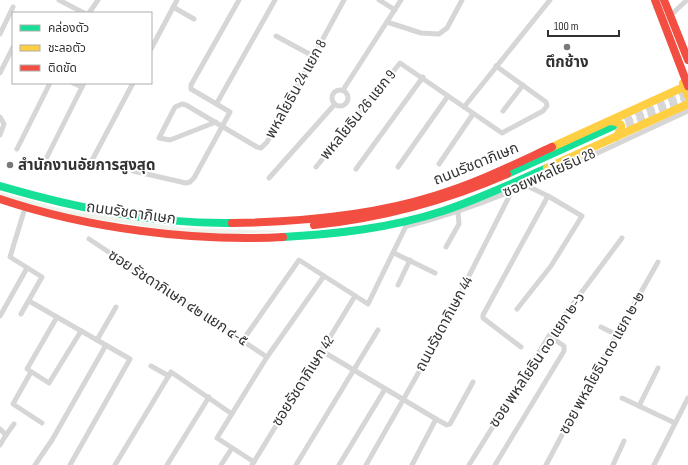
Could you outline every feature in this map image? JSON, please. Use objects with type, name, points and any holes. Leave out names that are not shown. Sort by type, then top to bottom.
[{"type":"main road","points":[[651,0],[673,58],[687,86]]},
{"type":"main road","points":[[655,0],[687,86],[688,96]]},
{"type":"main road","points":[[660,0],[688,73]]},
{"type":"main road","points":[[664,0],[687,57],[673,58]]},
{"type":"main road","name":"ถนนรัชดาภิเษก","points":[[0,199],[25,208],[76,220],[157,232],[214,237],[262,238],[326,235],[407,224],[521,183],[687,86]]},
{"type":"main road","name":"ถนนรัชดาภิเษก","points":[[0,186],[66,204],[135,216],[211,224],[261,224],[342,216],[425,198],[688,104]]},
{"type":"main road","name":"ถนนรัชดาภิเษก","points":[[262,238],[361,224],[426,210],[496,186],[613,130]]},
{"type":"street","points":[[59,0],[82,12]]},
{"type":"street","points":[[90,12],[98,0]]},
{"type":"street","points":[[152,46],[177,0]]},
{"type":"street","points":[[133,171],[190,182],[194,178],[230,112],[191,88],[239,0]]},
{"type":"street","points":[[217,103],[275,0]]},
{"type":"street","name":"พหลโยธิน 24 แยก 8","points":[[216,122],[176,138],[165,140],[159,138],[178,104],[186,105],[216,122],[223,126],[261,148],[267,142],[344,0]]},
{"type":"street","points":[[379,0],[395,10]]},
{"type":"street","points":[[335,104],[333,95],[337,91],[343,90],[401,0]]},
{"type":"street","points":[[387,22],[421,33],[439,34],[447,28],[462,0]]},
{"type":"street","points":[[464,107],[550,0]]},
{"type":"street","points":[[671,15],[687,0]]},
{"type":"street","points":[[0,34],[13,7]]},
{"type":"street","points":[[173,7],[194,19]]},
{"type":"street","points":[[276,36],[313,56]]},
{"type":"street","points":[[0,73],[10,59]]},
{"type":"street","name":"พหลโยธิน 26 แยก 9","points":[[316,167],[400,63],[423,78]]},
{"type":"street","points":[[356,169],[423,78],[502,133],[538,115],[547,106],[546,102],[496,66]]},
{"type":"street","points":[[18,149],[50,84]]},
{"type":"street","points":[[89,166],[132,84]]},
{"type":"street","points":[[46,159],[83,85]]},
{"type":"street","points":[[503,111],[523,85]]},
{"type":"street","points":[[335,104],[343,105],[347,101],[347,95],[343,90]]},
{"type":"street","points":[[398,167],[448,96]]},
{"type":"street","points":[[268,178],[335,104]]},
{"type":"street","name":"ซอยพหลโยธิน 28","points":[[407,224],[458,212],[514,190],[521,183],[688,111]]},
{"type":"street","points":[[438,164],[473,114]]},
{"type":"street","points":[[0,117],[4,124],[0,135]]},
{"type":"street","points":[[517,309],[551,266],[582,219],[581,214],[521,183]]},
{"type":"street","name":"ถนนรัชดาภิเษก 44","points":[[366,465],[432,349],[514,190],[521,183]]},
{"type":"street","points":[[521,347],[483,318],[483,315],[548,196]]},
{"type":"street","points":[[21,314],[42,277],[12,258],[10,254],[25,208]]},
{"type":"street","points":[[446,247],[459,224],[458,212]]},
{"type":"street","points":[[243,340],[299,260],[368,304],[407,224]]},
{"type":"street","name":"ซอย พหลโยธิน ๓๐ แยก ๒-๖","points":[[470,465],[549,336],[622,238]]},
{"type":"street","name":"ซอย รัชดาภิเษก ๔๒ แยก ๔-๕","points":[[89,239],[267,357]]},
{"type":"street","points":[[394,253],[435,273]]},
{"type":"street","points":[[398,285],[410,260]]},
{"type":"street","name":"ซอย พหลโยธิน ๓๐ แยก ๒-๒","points":[[546,465],[658,262]]},
{"type":"street","points":[[0,316],[27,268]]},
{"type":"street","points":[[253,464],[217,438],[267,357],[324,276]]},
{"type":"street","name":"ซอยรัชดาภิเษก 42","points":[[253,464],[354,296]]},
{"type":"street","points":[[29,301],[130,359],[70,465]]},
{"type":"street","points":[[97,340],[116,307]]},
{"type":"street","points":[[57,317],[27,369],[49,383],[81,331]]},
{"type":"street","points":[[601,327],[617,335]]},
{"type":"street","points":[[296,465],[378,330]]},
{"type":"street","points":[[495,465],[564,351],[564,346],[549,336]]},
{"type":"street","points":[[35,465],[52,440],[106,345]]},
{"type":"street","points":[[322,351],[353,371],[447,425],[450,424],[473,382]]},
{"type":"street","points":[[151,366],[169,376]]},
{"type":"street","points":[[639,406],[658,368]]},
{"type":"street","points":[[31,372],[13,404],[42,423]]},
{"type":"street","points":[[115,465],[171,372],[232,414]]},
{"type":"street","points":[[339,465],[385,389]]},
{"type":"street","points":[[167,465],[209,397]]},
{"type":"street","points":[[622,398],[675,423]]},
{"type":"street","points":[[654,465],[688,398]]},
{"type":"street","points":[[412,465],[436,418]]},
{"type":"street","points":[[0,445],[14,424]]},
{"type":"street","points":[[0,429],[6,435]]},
{"type":"street","points":[[613,465],[624,441]]},
{"type":"street","points":[[221,465],[232,448]]},
{"type":"shaded area","points":[[0,192],[66,210],[184,228],[289,231],[237,234],[184,232],[68,215],[0,196]]},
{"type":"tunnel","points":[[614,126],[688,91]]},
{"type":"tunnel","points":[[616,132],[688,99]]},
{"type":"railway","points":[[658,0],[688,78]]},
{"type":"traffic: fast","points":[[507,174],[613,126]]},
{"type":"traffic: fast","points":[[283,237],[364,229],[404,222],[443,211],[470,201],[547,168]]},
{"type":"traffic: fast","points":[[0,186],[86,208],[144,218],[202,223],[232,223]]},
{"type":"traffic: slow","points":[[683,83],[688,96]]},
{"type":"traffic: slow","points":[[552,147],[688,85]]},
{"type":"traffic: slow","points":[[547,168],[688,104]]},
{"type":"traffic: slow","points":[[610,121],[617,122],[621,125],[621,130],[616,137]]},
{"type":"traffic: jam","points":[[655,0],[688,86]]},
{"type":"traffic: jam","points":[[664,0],[688,60]]},
{"type":"traffic: jam","points":[[232,223],[334,217],[385,209],[410,203],[464,186],[552,147]]},
{"type":"traffic: jam","points":[[314,225],[364,218],[412,207],[484,184],[507,174]]},
{"type":"traffic: jam","points":[[0,199],[68,218],[140,231],[213,237],[283,237]]},
{"type":"place","name":"ตึกช้าง","points":[[567,47]]},
{"type":"place","name":"สำนักงานอัยการสูงสุด","points":[[10,165]]}]
